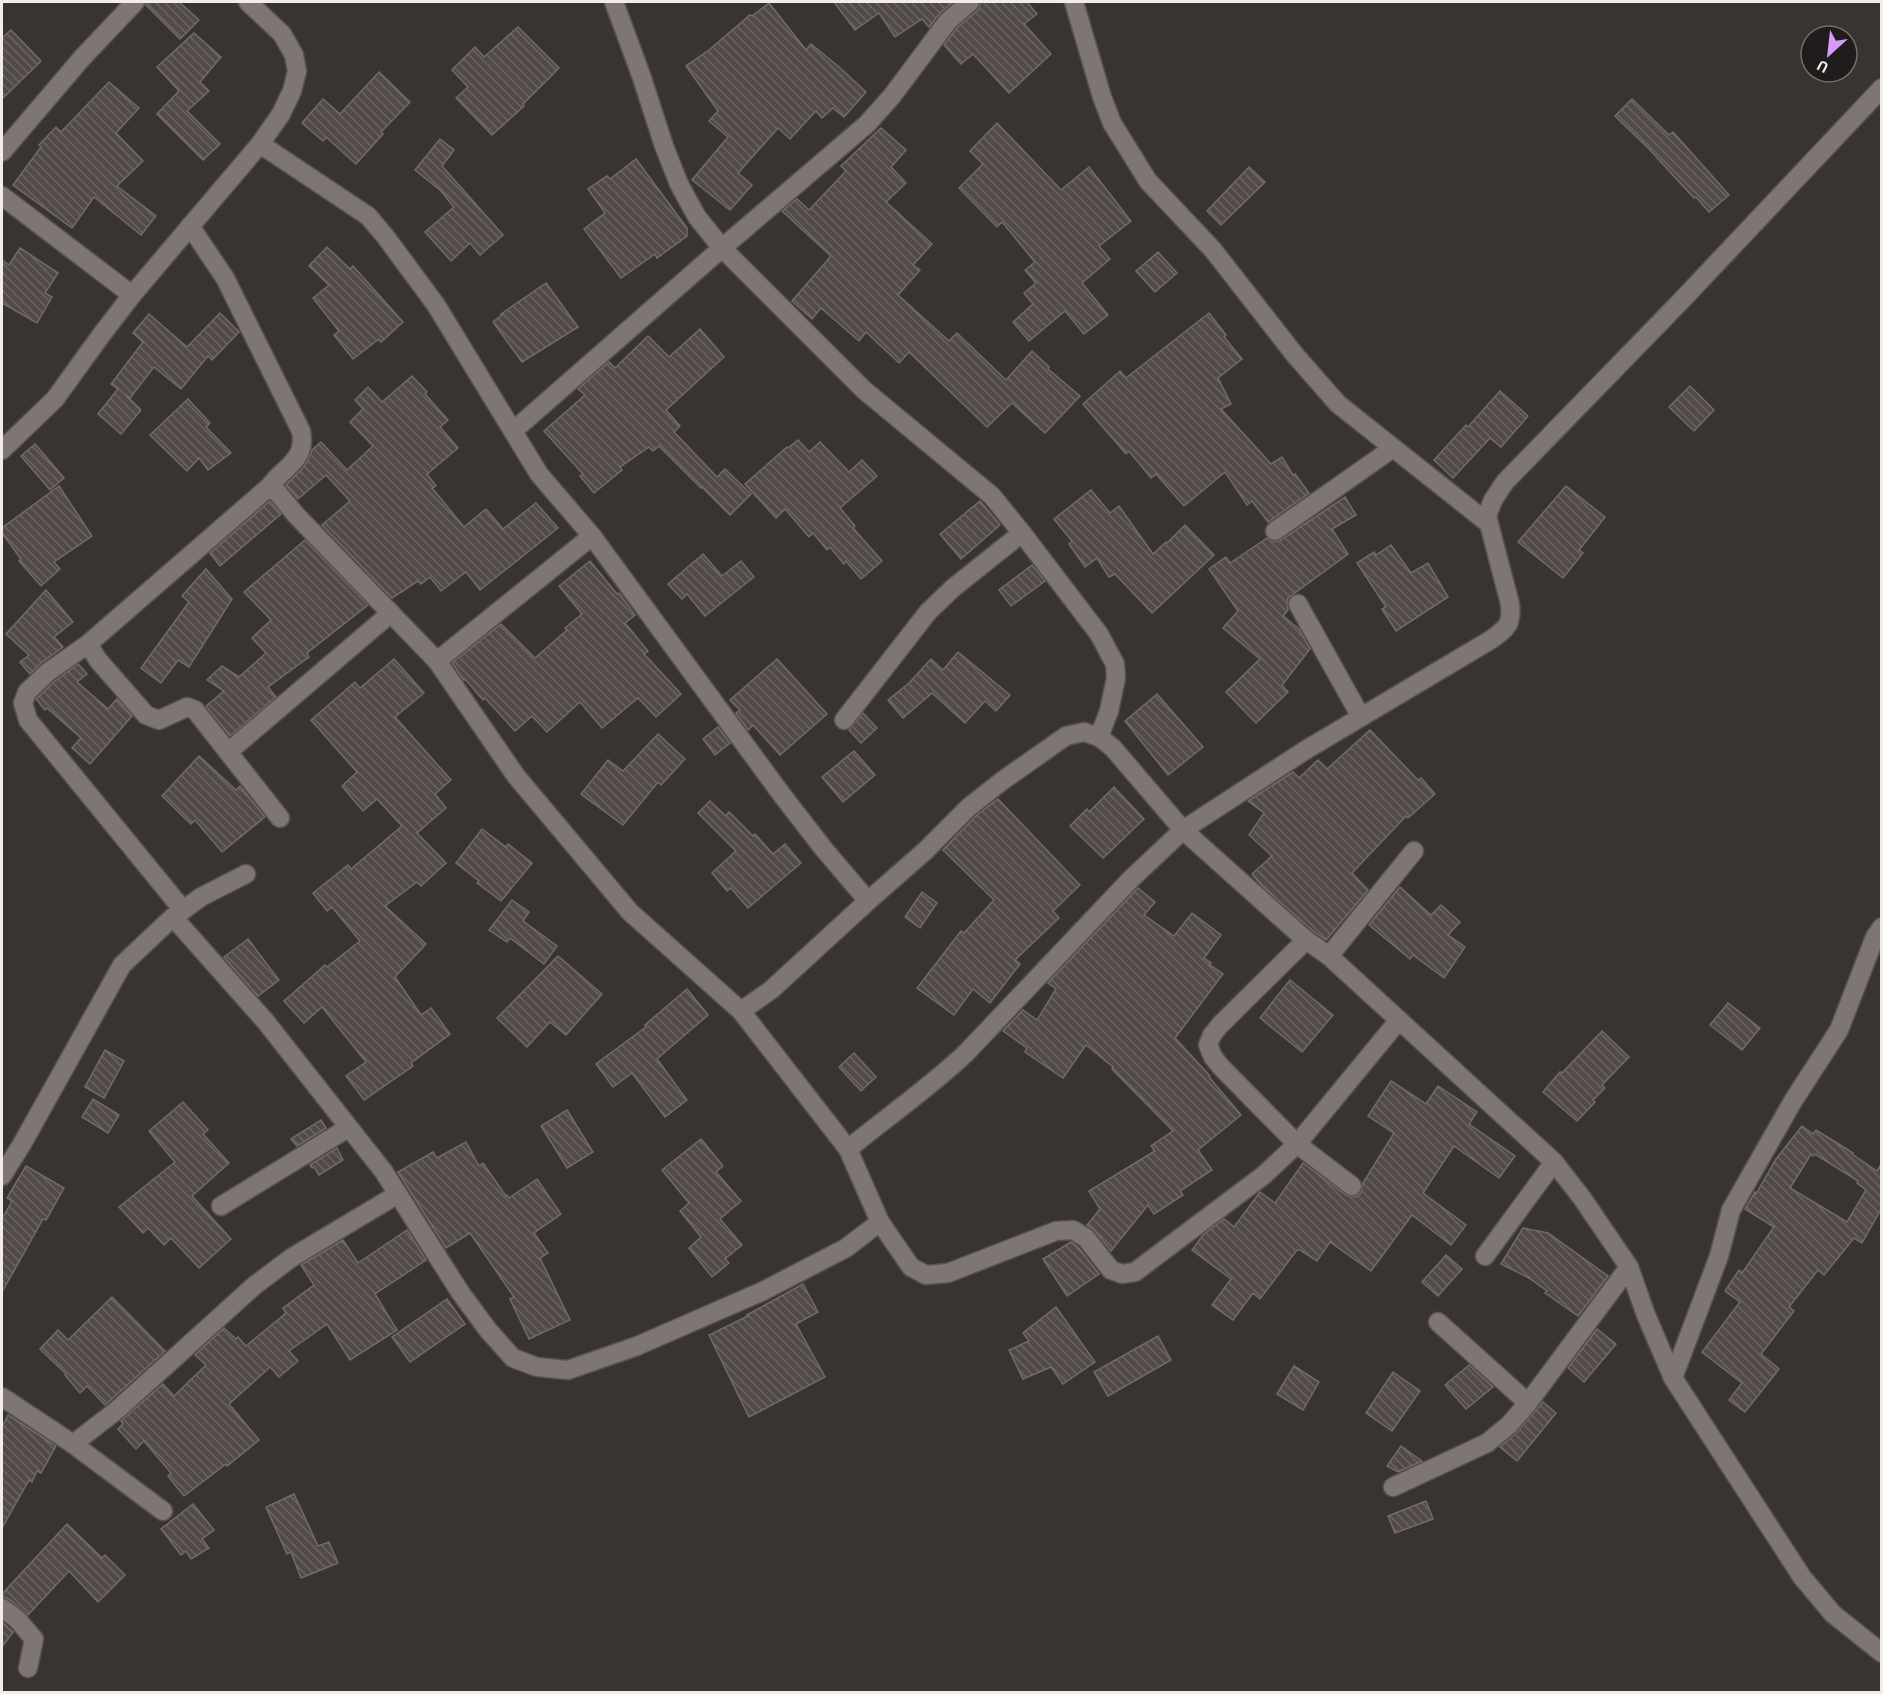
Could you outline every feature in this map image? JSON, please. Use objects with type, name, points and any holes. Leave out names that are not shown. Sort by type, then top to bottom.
[{"type":"street","points":[[2,152],[82,58],[135,2]]},
{"type":"street","points":[[2,450],[55,399],[132,295],[260,144],[281,114],[292,92],[297,71],[294,55],[282,34],[248,2]]},
{"type":"street","points":[[614,2],[679,184],[697,217],[722,248],[864,390],[992,496],[1099,634],[1115,664],[1116,678],[1112,701],[1100,737]]},
{"type":"street","points":[[513,431],[867,124],[948,21],[970,2]]},
{"type":"street","points":[[1074,2],[1109,114],[1148,181],[1213,250],[1295,355],[1338,404],[1488,523]]},
{"type":"street","points":[[848,1149],[940,1078],[1131,879],[1183,830],[1304,751],[1505,630],[1512,619],[1510,604],[1487,516],[1505,482],[1680,302],[1881,88]]},
{"type":"street","points":[[260,144],[368,216],[379,229],[436,305],[539,474],[592,536],[782,795],[868,901]]},
{"type":"street","points":[[2,196],[132,295]]},
{"type":"street","points":[[190,226],[225,278],[301,431],[303,441],[301,452],[269,487],[88,644],[48,672],[27,692],[23,703],[28,720],[384,1172],[460,1292],[488,1330],[513,1358],[537,1367],[568,1370],[637,1347],[763,1291],[846,1248],[880,1222]]},
{"type":"street","points":[[1275,531],[1393,448]]},
{"type":"street","points":[[269,487],[277,492],[296,515],[437,661],[516,776],[630,912],[741,1011],[848,1149],[880,1222],[911,1267],[926,1275],[948,1273],[1056,1231],[1073,1230],[1086,1238],[1111,1270],[1122,1274],[1135,1272],[1264,1175],[1297,1144],[1399,1020]]},
{"type":"street","points":[[844,720],[928,612],[953,588],[1022,533]]},
{"type":"street","points":[[437,661],[592,536]]},
{"type":"street","points":[[1298,603],[1361,717]]},
{"type":"street","points":[[228,752],[392,614]]},
{"type":"street","points":[[88,644],[98,660],[146,715],[159,720],[187,707],[195,710],[280,818]]},
{"type":"street","points":[[741,1011],[771,990],[925,851],[969,807],[1002,781],[1065,736],[1084,732],[1100,737],[1113,748],[1183,830],[1306,940],[1329,956],[1554,1162],[1582,1198],[1629,1267],[1646,1315],[1673,1378],[1802,1577],[1833,1614],[1881,1653]]},
{"type":"street","points":[[1329,956],[1414,851]]},
{"type":"street","points":[[2,1176],[122,966],[178,913],[201,897],[246,874]]},
{"type":"street","points":[[1673,1378],[1719,1256],[1731,1210],[1793,1101],[1839,1030],[1881,927]]},
{"type":"street","points":[[1306,940],[1220,1025],[1208,1045],[1213,1057],[1221,1067],[1297,1144],[1352,1186]]},
{"type":"street","points":[[221,1206],[348,1128]]},
{"type":"street","points":[[1485,1256],[1554,1162]]},
{"type":"street","points":[[73,1444],[117,1410],[263,1279],[291,1258],[398,1194]]},
{"type":"street","points":[[1394,1488],[1487,1443],[1509,1425],[1528,1403],[1629,1267]]},
{"type":"street","points":[[1438,1322],[1528,1403]]},
{"type":"street","points":[[2,1398],[73,1444],[163,1510]]},
{"type":"street","points":[[2,1608],[17,1619],[34,1640],[28,1668]]},
{"type":"building","points":[[146,2],[179,2],[199,20],[180,39],[146,5]]},
{"type":"building","points":[[834,2],[953,2],[929,27],[922,19],[895,37],[879,13],[855,30]]},
{"type":"building","points":[[981,2],[1027,2],[1037,14],[1024,24],[1051,54],[1009,93],[973,54],[961,64],[944,45],[956,29],[978,10]]},
{"type":"building","points":[[769,3],[806,50],[811,44],[866,92],[844,117],[833,108],[822,118],[816,111],[790,139],[778,128],[738,173],[752,185],[730,210],[692,180],[728,137],[709,121],[718,111],[686,66],[709,50],[750,15],[752,16]]},
{"type":"building","points":[[518,27],[559,68],[523,104],[524,106],[492,135],[456,98],[468,87],[452,70],[475,47],[484,57]]},
{"type":"building","points":[[11,30],[41,61],[2,99],[2,38]]},
{"type":"building","points":[[194,33],[221,57],[200,82],[209,91],[187,111],[220,144],[203,160],[157,114],[179,91],[157,67]]},
{"type":"building","points":[[379,72],[410,102],[381,132],[383,134],[356,164],[326,137],[323,141],[302,123],[323,99],[340,114]]},
{"type":"building","points":[[109,82],[139,108],[116,133],[143,161],[117,186],[156,216],[141,235],[94,197],[72,228],[13,185],[41,147],[39,145],[56,127],[61,132]]},
{"type":"building","points":[[1632,99],[1669,135],[1673,132],[1729,195],[1709,212],[1615,116]]},
{"type":"building","points":[[997,123],[1061,190],[1089,167],[1131,221],[1099,246],[1110,259],[1082,283],[1108,315],[1084,334],[1065,311],[1029,341],[1013,322],[1033,304],[1024,293],[1036,283],[1025,270],[1035,262],[1002,222],[997,227],[959,188],[983,164],[970,151]]},
{"type":"building","points":[[881,128],[906,150],[891,167],[906,183],[886,202],[932,244],[913,265],[920,270],[898,295],[949,341],[957,333],[1006,380],[1032,351],[1049,367],[1048,369],[1080,396],[1045,433],[1012,403],[987,427],[909,352],[899,363],[866,332],[859,341],[821,308],[812,319],[792,301],[831,256],[782,211],[797,199],[809,210],[846,171],[841,166]]},
{"type":"building","points":[[440,139],[454,150],[442,166],[503,235],[480,255],[470,243],[451,261],[425,232],[454,207],[440,190],[415,170]]},
{"type":"building","points":[[636,159],[687,228],[687,236],[657,258],[655,254],[621,278],[584,229],[605,213],[588,189],[607,176],[610,179]]},
{"type":"building","points":[[1249,167],[1265,182],[1221,225],[1207,211]]},
{"type":"building","points":[[327,247],[350,269],[353,266],[403,322],[381,342],[379,339],[353,359],[334,335],[339,331],[313,298],[329,285],[309,266]]},
{"type":"building","points":[[20,248],[58,273],[45,293],[52,297],[37,323],[2,303],[2,260],[9,265]]},
{"type":"building","points":[[1158,252],[1177,273],[1155,292],[1136,271]]},
{"type":"building","points":[[546,283],[578,327],[522,362],[493,322]]},
{"type":"building","points":[[220,313],[239,332],[212,360],[208,356],[181,389],[154,367],[130,398],[126,395],[141,410],[121,434],[98,414],[118,389],[111,384],[143,342],[133,333],[149,314],[187,347]]},
{"type":"building","points":[[1209,313],[1226,335],[1224,337],[1242,359],[1218,378],[1231,404],[1221,409],[1271,464],[1282,457],[1293,475],[1295,474],[1309,493],[1268,522],[1252,501],[1247,505],[1225,472],[1184,506],[1156,474],[1151,478],[1129,451],[1126,454],[1083,404],[1120,371],[1126,378]]},
{"type":"building","points":[[700,329],[724,357],[666,410],[680,426],[674,432],[717,477],[725,469],[751,494],[730,515],[659,446],[653,451],[649,447],[620,467],[622,470],[594,493],[580,476],[583,474],[544,431],[585,395],[578,389],[609,362],[615,368],[648,336],[669,357]]},
{"type":"building","points":[[412,376],[448,420],[440,427],[458,448],[427,474],[436,486],[432,488],[464,527],[486,509],[503,529],[536,503],[558,528],[480,590],[466,572],[441,591],[430,577],[421,584],[418,581],[392,598],[322,525],[350,501],[326,475],[298,499],[286,485],[302,469],[312,450],[321,442],[347,470],[373,446],[350,422],[363,409],[355,400],[368,387],[382,402]]},
{"type":"building","points":[[1690,386],[1714,410],[1694,431],[1669,407]]},
{"type":"building","points":[[1500,391],[1528,416],[1501,447],[1490,438],[1453,478],[1434,460]]},
{"type":"building","points":[[188,399],[210,423],[206,427],[231,453],[208,470],[199,458],[187,471],[150,435]]},
{"type":"building","points":[[798,440],[809,452],[820,442],[849,472],[862,460],[877,476],[840,508],[855,526],[853,528],[882,561],[861,579],[846,561],[844,564],[830,547],[827,550],[813,533],[809,537],[785,509],[776,518],[745,484]]},
{"type":"building","points":[[35,444],[64,478],[50,490],[21,456]]},
{"type":"building","points":[[59,486],[92,536],[54,562],[60,569],[41,586],[19,561],[21,559],[2,533],[2,528]]},
{"type":"building","points":[[1566,486],[1605,517],[1579,550],[1583,553],[1563,578],[1518,542]]},
{"type":"building","points":[[1091,490],[1110,513],[1119,506],[1153,554],[1185,525],[1214,555],[1152,613],[1115,574],[1109,577],[1097,558],[1085,567],[1069,544],[1072,541],[1054,519]]},
{"type":"building","points":[[1345,497],[1356,515],[1332,529],[1348,554],[1288,598],[1288,610],[1283,616],[1299,629],[1310,649],[1282,685],[1288,692],[1256,723],[1226,692],[1260,659],[1223,628],[1238,611],[1209,569],[1226,557],[1230,563],[1267,538],[1275,542],[1281,540]]},
{"type":"building","points":[[270,501],[281,514],[220,566],[210,553]]},
{"type":"building","points":[[980,501],[1000,525],[961,559],[940,534]]},
{"type":"building","points":[[305,540],[368,605],[307,653],[309,657],[268,687],[276,697],[230,736],[206,706],[224,691],[207,680],[222,666],[239,677],[266,653],[252,638],[271,620],[244,592]]},
{"type":"building","points":[[1391,545],[1411,573],[1428,563],[1448,597],[1396,631],[1382,609],[1386,607],[1357,563],[1374,552],[1376,555]]},
{"type":"building","points":[[703,554],[722,576],[741,561],[754,577],[705,616],[687,594],[682,599],[668,584]]},
{"type":"building","points":[[590,561],[635,615],[625,623],[648,651],[644,654],[681,694],[656,717],[638,698],[602,728],[580,702],[547,732],[532,716],[515,731],[485,698],[483,700],[464,680],[452,663],[501,624],[535,658],[582,614],[559,586]]},
{"type":"building","points":[[1032,565],[1045,581],[1011,606],[999,590]]},
{"type":"building","points":[[206,569],[232,599],[189,667],[178,660],[161,683],[141,668],[189,602],[182,596]]},
{"type":"building","points":[[46,590],[73,622],[54,637],[63,647],[30,674],[20,662],[29,655],[6,634]]},
{"type":"building","points":[[958,652],[1010,695],[996,711],[985,701],[965,723],[932,693],[903,718],[888,700],[909,683],[931,659],[943,670]]},
{"type":"building","points":[[394,659],[424,693],[395,717],[451,780],[435,794],[446,808],[417,833],[446,863],[421,886],[417,882],[385,906],[426,944],[395,977],[421,1015],[431,1008],[450,1034],[411,1063],[413,1066],[364,1100],[346,1076],[366,1062],[322,1007],[304,1023],[284,1001],[325,965],[327,967],[360,941],[332,907],[327,911],[313,893],[348,865],[351,869],[402,826],[377,799],[363,811],[342,786],[357,772],[311,720],[355,682],[360,688]]},
{"type":"building","points":[[777,659],[827,714],[780,755],[753,725],[748,730],[736,713],[740,710],[730,700]]},
{"type":"building","points":[[78,664],[87,674],[77,682],[108,709],[117,699],[132,716],[90,764],[72,748],[81,738],[47,708],[45,710],[36,699]]},
{"type":"building","points":[[1157,694],[1203,747],[1168,775],[1125,721]]},
{"type":"building","points":[[863,713],[877,728],[861,743],[849,730]]},
{"type":"building","points":[[718,727],[730,743],[715,755],[703,739]]},
{"type":"building","points":[[1370,730],[1418,780],[1421,778],[1435,794],[1408,818],[1406,816],[1352,873],[1368,890],[1326,940],[1262,886],[1252,874],[1272,856],[1249,835],[1264,813],[1248,801],[1293,772],[1299,778],[1318,760],[1327,769]]},
{"type":"building","points":[[658,734],[685,759],[661,785],[658,782],[623,825],[581,794],[608,760],[623,771]]},
{"type":"building","points":[[854,751],[875,775],[843,802],[822,777]]},
{"type":"building","points":[[199,756],[236,790],[240,786],[265,817],[222,852],[195,820],[191,824],[162,796]]},
{"type":"building","points":[[1114,787],[1144,819],[1103,858],[1070,826],[1087,809],[1089,812]]},
{"type":"building","points":[[998,799],[1080,885],[1053,911],[1059,918],[1015,960],[1020,964],[990,1003],[973,989],[954,1015],[917,988],[961,931],[964,933],[994,900],[943,850],[978,814]]},
{"type":"building","points":[[710,801],[726,816],[729,812],[753,836],[755,834],[773,854],[785,844],[801,863],[748,908],[731,888],[727,891],[712,873],[736,851],[698,813]]},
{"type":"building","points":[[482,829],[506,847],[508,844],[532,863],[501,901],[456,863]]},
{"type":"building","points":[[1400,887],[1431,915],[1441,905],[1460,922],[1448,935],[1465,947],[1444,978],[1413,955],[1410,959],[1369,925]]},
{"type":"building","points":[[1138,888],[1155,902],[1144,915],[1174,936],[1192,913],[1221,935],[1204,958],[1223,974],[1175,1038],[1210,1076],[1241,1115],[1198,1150],[1212,1170],[1180,1191],[1183,1195],[1154,1214],[1148,1205],[1111,1251],[1095,1231],[1087,1225],[1100,1209],[1089,1191],[1155,1151],[1151,1146],[1173,1131],[1112,1069],[1113,1067],[1086,1045],[1063,1078],[1025,1052],[1027,1048],[1003,1031],[1023,1010],[1037,1020],[1056,989],[1048,983]]},
{"type":"building","points":[[922,892],[937,903],[920,928],[905,917]]},
{"type":"building","points":[[512,900],[529,912],[523,921],[557,946],[544,964],[510,938],[507,942],[489,930]]},
{"type":"building","points":[[248,939],[279,980],[258,996],[224,957]]},
{"type":"building","points":[[558,956],[602,994],[566,1035],[550,1022],[527,1047],[497,1018]]},
{"type":"building","points":[[1290,980],[1333,1015],[1302,1052],[1260,1018]]},
{"type":"building","points":[[687,989],[708,1015],[657,1059],[687,1100],[665,1117],[632,1073],[613,1087],[596,1064],[646,1027],[645,1025]]},
{"type":"building","points":[[1728,1003],[1760,1028],[1742,1050],[1710,1025]]},
{"type":"building","points":[[1602,1031],[1629,1057],[1602,1085],[1605,1088],[1577,1121],[1543,1092]]},
{"type":"building","points":[[105,1050],[124,1061],[104,1098],[85,1087]]},
{"type":"building","points":[[854,1053],[876,1077],[861,1091],[839,1067]]},
{"type":"building","points":[[1391,1081],[1426,1104],[1438,1086],[1477,1112],[1469,1124],[1515,1156],[1499,1178],[1454,1146],[1423,1193],[1466,1225],[1451,1245],[1412,1215],[1371,1271],[1330,1242],[1317,1261],[1297,1250],[1260,1299],[1253,1293],[1233,1320],[1212,1305],[1231,1279],[1192,1250],[1203,1235],[1224,1219],[1234,1227],[1260,1192],[1275,1203],[1303,1163],[1346,1195],[1356,1197],[1361,1193],[1363,1183],[1394,1133],[1368,1116]]},
{"type":"building","points":[[93,1099],[119,1115],[108,1133],[82,1117]]},
{"type":"building","points":[[183,1102],[208,1130],[203,1134],[229,1163],[192,1196],[231,1239],[199,1268],[171,1238],[164,1245],[148,1228],[143,1233],[119,1207],[175,1162],[149,1131]]},
{"type":"building","points":[[567,1110],[593,1152],[567,1168],[541,1126]]},
{"type":"building","points":[[321,1120],[326,1128],[297,1146],[291,1139]]},
{"type":"building","points":[[1802,1126],[1813,1134],[1816,1130],[1877,1171],[1881,1164],[1881,1209],[1862,1243],[1854,1238],[1824,1275],[1818,1270],[1789,1307],[1794,1311],[1761,1354],[1779,1369],[1745,1412],[1729,1400],[1742,1383],[1702,1352],[1740,1302],[1725,1291],[1739,1270],[1742,1273],[1774,1227],[1745,1209],[1776,1159]],"holes":[[[1811,1154],[1813,1156],[1815,1154],[1858,1181],[1857,1183],[1866,1190],[1847,1222],[1790,1188]]]},
{"type":"building","points":[[701,1139],[723,1166],[716,1172],[741,1201],[720,1219],[742,1245],[725,1259],[729,1263],[712,1277],[689,1248],[701,1237],[680,1211],[689,1203],[662,1170]]},
{"type":"building","points":[[466,1142],[479,1166],[483,1163],[506,1196],[509,1198],[537,1179],[561,1214],[534,1233],[548,1253],[540,1258],[570,1320],[529,1339],[510,1299],[514,1297],[470,1233],[446,1248],[398,1172],[433,1152],[437,1158]]},
{"type":"building","points":[[337,1148],[343,1160],[319,1175],[310,1165]]},
{"type":"building","points":[[26,1166],[64,1188],[46,1220],[43,1219],[2,1292],[2,1219],[12,1201],[7,1198]]},
{"type":"building","points":[[1523,1228],[1548,1233],[1608,1276],[1578,1316],[1545,1293],[1547,1291],[1529,1278],[1501,1264]]},
{"type":"building","points":[[407,1230],[426,1260],[375,1294],[397,1330],[350,1360],[327,1324],[289,1351],[298,1361],[279,1377],[270,1367],[229,1404],[259,1440],[184,1496],[168,1476],[171,1473],[144,1441],[136,1449],[118,1429],[123,1424],[121,1421],[163,1384],[174,1396],[206,1365],[195,1355],[224,1328],[236,1339],[238,1337],[246,1346],[286,1313],[283,1308],[314,1285],[301,1265],[343,1240],[358,1263]]},
{"type":"building","points":[[1071,1242],[1078,1247],[1099,1274],[1067,1296],[1043,1259]]},
{"type":"building","points":[[1446,1255],[1462,1269],[1438,1296],[1422,1282]]},
{"type":"building","points":[[803,1284],[818,1312],[796,1324],[825,1377],[749,1417],[709,1335],[748,1316]]},
{"type":"building","points":[[112,1297],[165,1351],[105,1405],[87,1386],[80,1393],[66,1374],[40,1349],[58,1330],[68,1340]]},
{"type":"building","points":[[447,1299],[465,1324],[410,1362],[392,1337]]},
{"type":"building","points":[[1056,1307],[1095,1362],[1063,1384],[1051,1367],[1023,1379],[1009,1350],[1029,1341],[1023,1333]]},
{"type":"building","points":[[1597,1329],[1616,1344],[1584,1382],[1568,1368]]},
{"type":"building","points":[[1158,1336],[1171,1360],[1108,1396],[1094,1372]]},
{"type":"building","points":[[1469,1365],[1493,1387],[1466,1409],[1445,1385]]},
{"type":"building","points":[[1294,1366],[1319,1382],[1303,1410],[1277,1394]]},
{"type":"building","points":[[1393,1372],[1420,1391],[1392,1431],[1366,1413]]},
{"type":"building","points":[[1543,1402],[1556,1413],[1517,1461],[1500,1447],[1517,1432]]},
{"type":"building","points":[[8,1415],[56,1446],[41,1473],[37,1471],[32,1482],[29,1480],[2,1528],[2,1427]]},
{"type":"building","points":[[1401,1446],[1422,1461],[1398,1472],[1387,1466]]},
{"type":"building","points":[[294,1494],[318,1546],[329,1542],[338,1563],[301,1578],[291,1552],[287,1554],[266,1507]]},
{"type":"building","points":[[1426,1501],[1433,1519],[1395,1533],[1388,1516]]},
{"type":"building","points":[[193,1504],[214,1530],[202,1539],[209,1548],[191,1559],[186,1551],[181,1555],[161,1529]]},
{"type":"building","points":[[67,1524],[102,1558],[105,1555],[125,1575],[98,1602],[69,1571],[28,1615],[9,1599],[2,1597],[2,1594]]},
{"type":"building","points":[[2,1622],[13,1632],[2,1647]]}]
